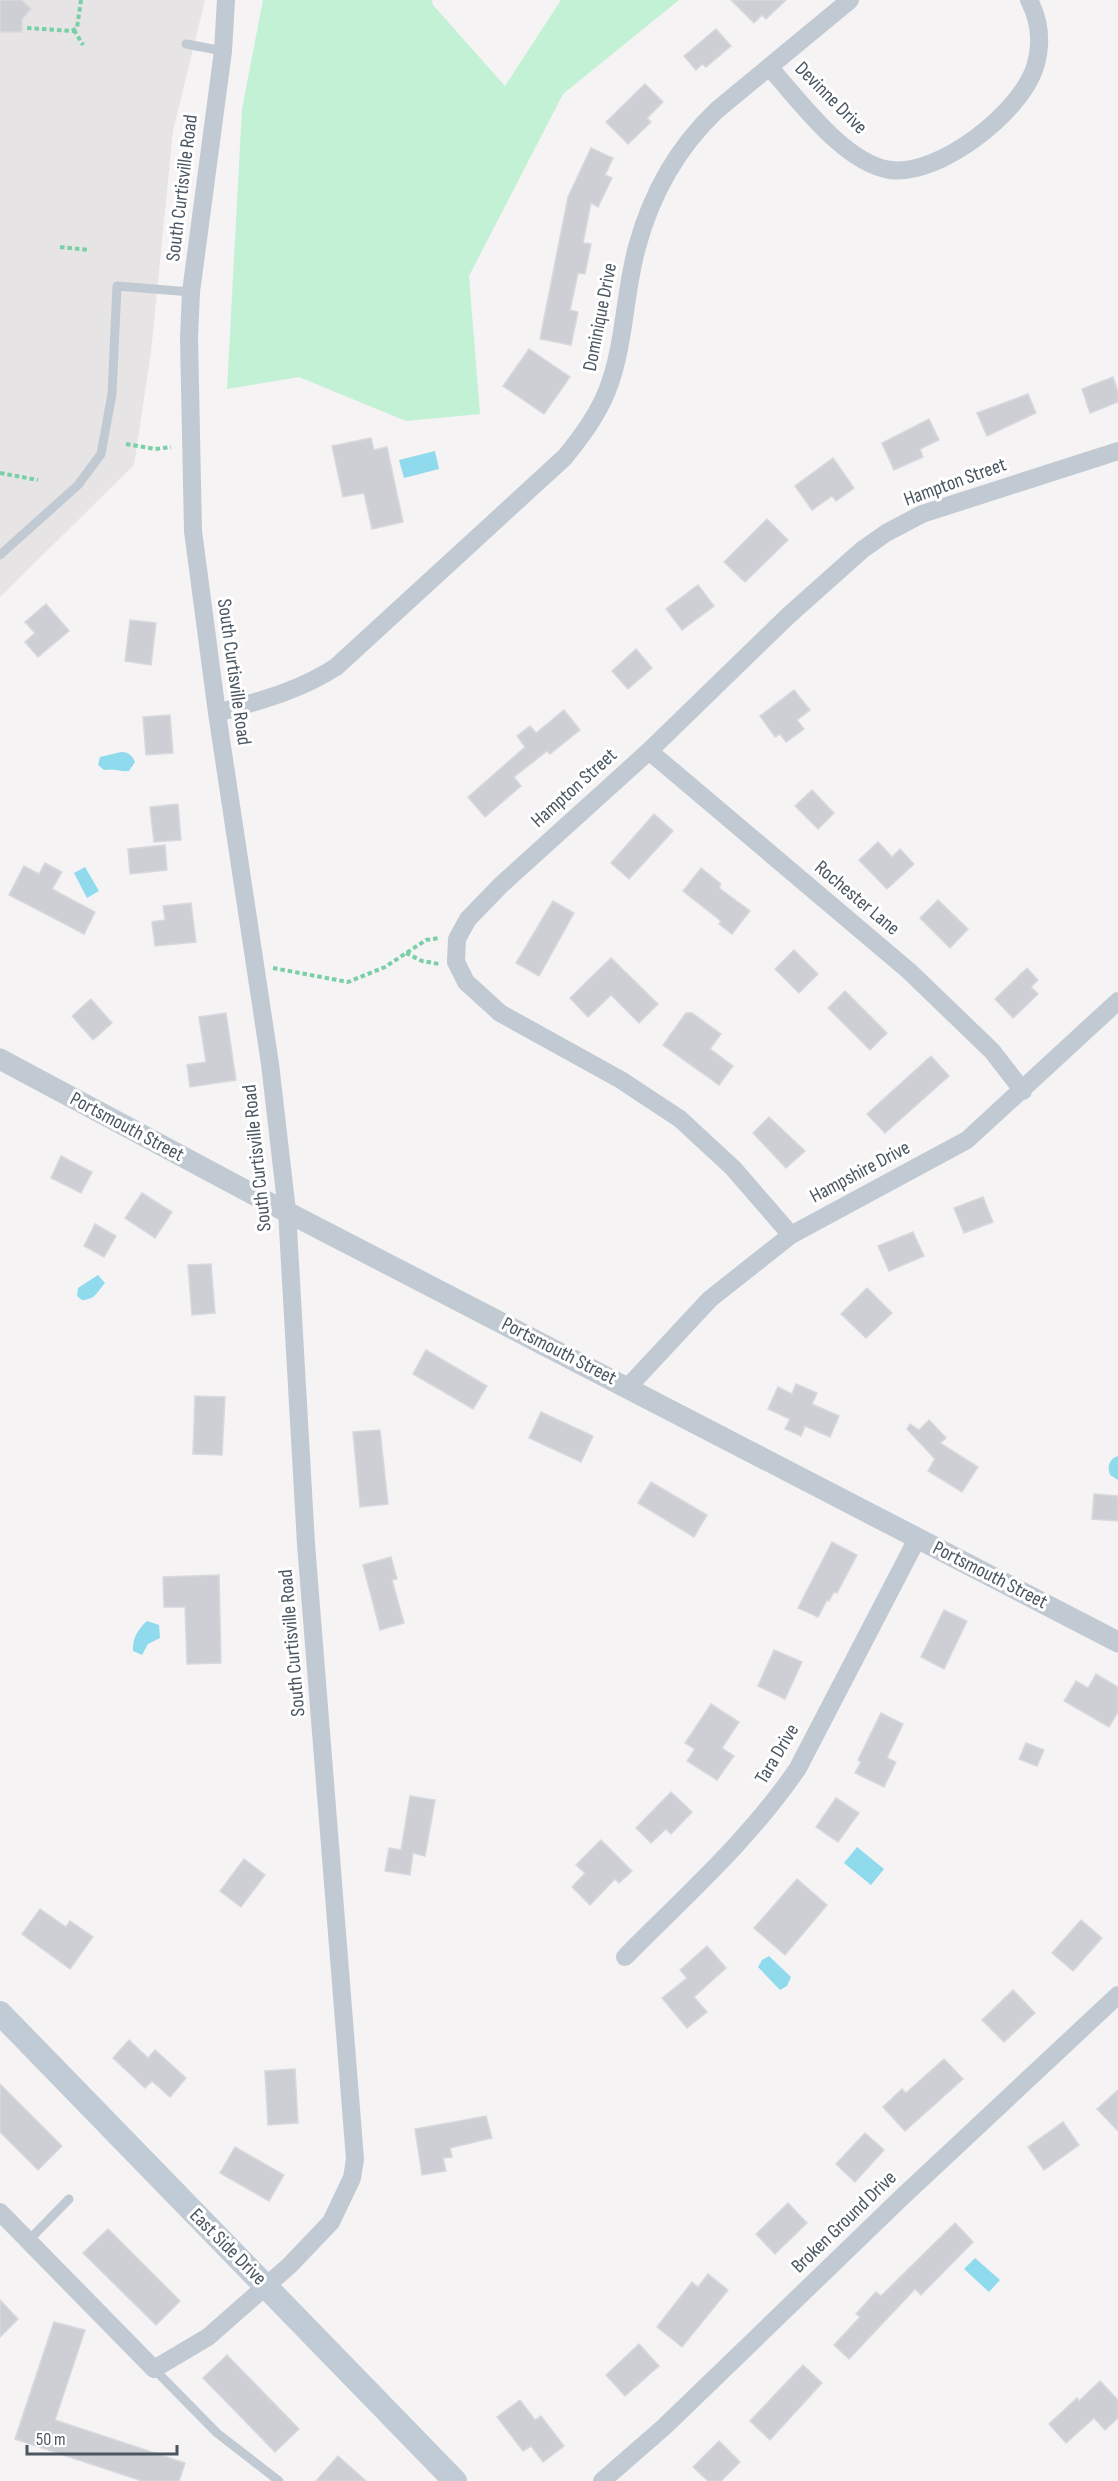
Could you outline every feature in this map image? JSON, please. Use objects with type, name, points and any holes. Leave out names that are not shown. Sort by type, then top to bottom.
[{"type":"main road","name":"East Side Drive","points":[[0,2013],[455,2481]]},
{"type":"street","name":"South Curtisville Road","points":[[154,2369],[208,2337],[290,2265],[331,2222],[352,2178],[355,2159],[306,1544],[287,1211],[270,1064],[217,713],[193,531],[189,338],[191,292],[223,51],[226,0]]},
{"type":"street","name":"Dominique Drive","points":[[217,713],[293,691],[336,667],[565,457],[582,436],[607,391],[618,349],[637,247],[647,214],[661,184],[699,127],[850,0]]},
{"type":"street","name":"Devinne Drive","points":[[770,68],[843,146],[864,160],[890,170],[916,170],[943,160],[963,149],[1009,108],[1027,85],[1039,53],[1039,31],[1035,11],[1029,0]]},
{"type":"street","name":"Hampton Street","points":[[456,962],[457,939],[468,919],[501,885],[649,751],[788,616],[862,550],[886,533],[922,514],[1118,451]]},
{"type":"street","name":"Rochester Lane","points":[[649,751],[909,971],[992,1051],[1023,1091]]},
{"type":"street","points":[[456,962],[466,982],[500,1013],[621,1080],[680,1119],[733,1168],[791,1235]]},
{"type":"street","name":"Hampshire Drive","points":[[628,1387],[711,1299],[791,1235],[967,1140],[1023,1091],[1118,1001]]},
{"type":"street","name":"Portsmouth Street","points":[[0,1059],[287,1211],[1118,1642]]},
{"type":"street","name":"Tara Drive","points":[[625,1957],[739,1844],[782,1792],[798,1768],[917,1539]]},
{"type":"street","name":"Broken Ground Drive","points":[[602,2481],[664,2427],[900,2199],[1118,1995]]},
{"type":"street","points":[[0,2212],[154,2369]]},
{"type":"lane","points":[[186,44],[223,51]]},
{"type":"lane","points":[[0,555],[78,485],[101,454],[112,394],[117,286],[191,292]]},
{"type":"lane","points":[[28,2241],[69,2199]]},
{"type":"lane","points":[[154,2369],[195,2414],[279,2481]]},
{"type":"path","points":[[74,30],[77,28],[81,0]]},
{"type":"path","points":[[27,28],[74,30]]},
{"type":"path","points":[[74,30],[83,45]]},
{"type":"path","points":[[60,247],[89,250]]},
{"type":"path","points":[[126,444],[155,449],[171,447]]},
{"type":"path","points":[[0,473],[38,480]]},
{"type":"path","points":[[255,964],[348,982],[385,967],[426,940],[457,939]]},
{"type":"path","points":[[406,953],[422,961],[439,964],[456,962]]},
{"type":"shaded area","points":[[0,0],[205,0],[173,131],[151,352],[134,465],[0,597]]},
{"type":"green space","points":[[263,0],[432,0],[433,5],[505,86],[561,0],[679,0],[563,94],[469,276],[480,414],[406,421],[299,377],[227,389],[242,109]]},
{"type":"water","points":[[435,451],[439,469],[404,478],[399,460]]},
{"type":"water","points":[[121,752],[133,757],[135,762],[129,771],[104,770],[98,765],[100,757]]},
{"type":"water","points":[[85,867],[99,891],[87,898],[74,873]]},
{"type":"water","points":[[98,1275],[105,1283],[96,1295],[82,1300],[77,1296],[78,1288]]},
{"type":"water","points":[[1118,1456],[1118,1480],[1110,1475],[1109,1469],[1111,1461]]},
{"type":"water","points":[[147,1621],[159,1625],[160,1638],[148,1644],[142,1655],[133,1651],[134,1642],[138,1631]]},
{"type":"water","points":[[857,1847],[884,1869],[871,1885],[844,1863]]},
{"type":"water","points":[[769,1956],[791,1977],[787,1986],[780,1990],[758,1967],[762,1960]]},
{"type":"water","points":[[975,2258],[1000,2280],[989,2292],[964,2269]]},
{"type":"building","points":[[0,0],[21,0],[31,9],[22,19],[22,32],[0,32]]},
{"type":"building","points":[[731,0],[786,0],[766,19],[762,15],[754,23]]},
{"type":"building","points":[[716,29],[731,46],[706,67],[702,64],[696,70],[684,56]]},
{"type":"building","points":[[645,84],[663,102],[647,118],[651,122],[628,144],[606,122]]},
{"type":"building","points":[[591,148],[613,158],[605,175],[612,178],[598,207],[591,203],[583,243],[591,244],[585,274],[578,273],[570,310],[578,312],[571,345],[540,339],[568,197]]},
{"type":"building","points":[[529,349],[570,377],[544,414],[503,386]]},
{"type":"building","points":[[1113,377],[1118,392],[1118,402],[1090,413],[1082,389]]},
{"type":"building","points":[[1028,394],[1036,413],[987,436],[977,413]]},
{"type":"building","points":[[929,419],[939,440],[920,449],[923,457],[894,470],[882,443]]},
{"type":"building","points":[[371,438],[374,450],[387,447],[403,522],[372,529],[364,493],[343,497],[332,446]]},
{"type":"building","points":[[833,458],[854,488],[836,501],[832,496],[812,510],[795,486]]},
{"type":"building","points":[[767,519],[788,540],[745,582],[724,562]]},
{"type":"building","points":[[698,585],[714,606],[682,630],[666,609]]},
{"type":"building","points":[[46,604],[69,631],[38,657],[25,642],[35,633],[25,622]]},
{"type":"building","points":[[130,620],[156,623],[151,665],[125,661]]},
{"type":"building","points":[[636,649],[652,668],[628,689],[612,671]]},
{"type":"building","points":[[794,690],[810,710],[797,720],[804,729],[786,742],[780,734],[775,737],[760,716]]},
{"type":"building","points":[[564,710],[580,730],[550,754],[547,751],[514,777],[521,786],[485,817],[468,797],[525,747],[517,736],[530,726],[536,733]]},
{"type":"building","points":[[170,715],[173,753],[146,755],[143,717]]},
{"type":"building","points":[[812,790],[834,813],[818,829],[795,806]]},
{"type":"building","points":[[178,804],[181,840],[154,842],[150,807]]},
{"type":"building","points":[[654,814],[673,831],[629,879],[611,863]]},
{"type":"building","points":[[878,842],[892,857],[900,849],[914,864],[887,889],[859,860]]},
{"type":"building","points":[[165,845],[167,870],[130,874],[128,849]]},
{"type":"building","points":[[45,863],[62,872],[52,889],[95,912],[84,934],[9,895],[24,866],[39,874]]},
{"type":"building","points":[[701,868],[721,884],[719,888],[750,911],[732,934],[719,924],[721,921],[683,891]]},
{"type":"building","points":[[938,900],[968,929],[950,948],[920,918]]},
{"type":"building","points":[[553,901],[574,913],[539,976],[516,963]]},
{"type":"building","points":[[191,903],[196,942],[155,946],[152,922],[165,920],[163,906]]},
{"type":"building","points":[[794,950],[818,974],[799,993],[775,969]]},
{"type":"building","points":[[611,958],[658,1004],[639,1023],[611,995],[588,1017],[570,998]]},
{"type":"building","points":[[1027,968],[1038,980],[1031,987],[1038,994],[1013,1018],[995,999]]},
{"type":"building","points":[[845,991],[887,1033],[870,1050],[828,1008]]},
{"type":"building","points":[[91,999],[112,1023],[93,1040],[72,1016]]},
{"type":"building","points":[[226,1013],[236,1080],[190,1087],[187,1065],[206,1062],[199,1017]]},
{"type":"building","points":[[686,1013],[692,1013],[721,1034],[710,1049],[733,1066],[719,1085],[663,1045]]},
{"type":"building","points":[[931,1056],[949,1076],[885,1133],[867,1114]]},
{"type":"building","points":[[769,1117],[805,1151],[786,1168],[753,1133]]},
{"type":"building","points":[[61,1156],[92,1172],[81,1193],[51,1178]]},
{"type":"building","points":[[142,1193],[172,1212],[155,1238],[125,1218]]},
{"type":"building","points":[[983,1197],[993,1222],[964,1233],[954,1208]]},
{"type":"building","points":[[95,1224],[116,1236],[104,1257],[84,1246]]},
{"type":"building","points":[[913,1232],[924,1256],[889,1271],[878,1246]]},
{"type":"building","points":[[211,1264],[215,1313],[192,1315],[188,1265]]},
{"type":"building","points":[[867,1288],[892,1313],[866,1338],[841,1314]]},
{"type":"building","points":[[426,1350],[487,1386],[473,1409],[413,1374]]},
{"type":"building","points":[[796,1384],[817,1393],[812,1404],[839,1416],[830,1437],[805,1426],[801,1436],[785,1429],[790,1419],[768,1409],[778,1387],[792,1394]]},
{"type":"building","points":[[195,1396],[225,1397],[222,1455],[193,1454]]},
{"type":"building","points":[[541,1412],[593,1436],[581,1462],[529,1438]]},
{"type":"building","points":[[929,1420],[946,1438],[940,1443],[978,1467],[962,1492],[928,1471],[935,1459],[907,1429],[910,1424],[919,1430]]},
{"type":"building","points":[[380,1430],[388,1504],[360,1507],[353,1432]]},
{"type":"building","points":[[651,1482],[707,1515],[694,1537],[638,1503]]},
{"type":"building","points":[[1094,1494],[1118,1496],[1118,1521],[1092,1519]]},
{"type":"building","points":[[832,1542],[857,1555],[837,1593],[834,1592],[829,1601],[827,1600],[818,1617],[798,1608]]},
{"type":"building","points":[[391,1557],[397,1579],[392,1580],[404,1623],[380,1630],[363,1565]]},
{"type":"building","points":[[219,1575],[221,1663],[187,1664],[185,1607],[164,1607],[163,1577]]},
{"type":"building","points":[[944,1610],[967,1621],[944,1669],[921,1657]]},
{"type":"building","points":[[774,1650],[802,1662],[785,1699],[758,1686]]},
{"type":"building","points":[[1096,1674],[1118,1687],[1118,1712],[1109,1727],[1064,1701],[1076,1681],[1088,1688]]},
{"type":"building","points":[[711,1704],[739,1722],[722,1748],[734,1756],[717,1780],[687,1761],[695,1749],[685,1743]]},
{"type":"building","points":[[881,1713],[903,1724],[887,1758],[896,1762],[884,1787],[855,1773],[861,1762],[858,1760]]},
{"type":"building","points":[[1026,1743],[1044,1750],[1037,1766],[1019,1759]]},
{"type":"building","points":[[671,1792],[692,1812],[671,1834],[666,1829],[651,1843],[636,1828]]},
{"type":"building","points":[[410,1796],[435,1800],[425,1856],[413,1853],[410,1875],[385,1871],[389,1848],[401,1850]]},
{"type":"building","points":[[836,1798],[859,1813],[838,1842],[816,1827]]},
{"type":"building","points":[[601,1840],[632,1871],[619,1883],[615,1879],[590,1905],[572,1887],[585,1873],[576,1865]]},
{"type":"building","points":[[244,1859],[265,1875],[241,1907],[220,1891]]},
{"type":"building","points":[[797,1879],[827,1905],[785,1955],[754,1928]]},
{"type":"building","points":[[40,1909],[66,1927],[70,1921],[93,1937],[70,1969],[22,1934]]},
{"type":"building","points":[[1081,1920],[1102,1938],[1073,1971],[1052,1953]]},
{"type":"building","points":[[707,1946],[726,1968],[694,1997],[707,2012],[687,2028],[662,1998],[687,1978],[680,1970]]},
{"type":"building","points":[[1013,1990],[1035,2013],[1004,2042],[982,2020]]},
{"type":"building","points":[[129,2040],[148,2058],[155,2050],[186,2078],[170,2097],[152,2081],[145,2088],[113,2058]]},
{"type":"building","points":[[944,2059],[963,2079],[905,2131],[883,2107],[902,2089],[906,2093]]},
{"type":"building","points":[[295,2069],[298,2123],[268,2125],[265,2071]]},
{"type":"building","points":[[0,2084],[62,2146],[38,2170],[0,2132]]},
{"type":"building","points":[[1118,2090],[1118,2131],[1097,2109]]},
{"type":"building","points":[[486,2116],[492,2138],[450,2148],[452,2157],[443,2158],[446,2171],[422,2175],[415,2129]]},
{"type":"building","points":[[1063,2122],[1079,2145],[1044,2170],[1028,2147]]},
{"type":"building","points":[[865,2133],[884,2150],[855,2182],[836,2164]]},
{"type":"building","points":[[235,2147],[284,2175],[269,2201],[220,2173]]},
{"type":"building","points":[[788,2203],[807,2223],[775,2254],[756,2234]]},
{"type":"building","points":[[955,2223],[973,2242],[921,2295],[915,2289],[849,2359],[834,2345],[860,2317],[856,2314],[876,2292],[881,2296]]},
{"type":"building","points":[[108,2229],[180,2301],[156,2325],[83,2253]]},
{"type":"building","points":[[708,2274],[728,2290],[682,2347],[657,2327],[692,2282],[698,2287]]},
{"type":"building","points":[[0,2300],[18,2319],[0,2337]]},
{"type":"building","points":[[54,2322],[85,2330],[55,2420],[185,2463],[179,2481],[142,2481],[15,2439]]},
{"type":"building","points":[[639,2344],[659,2366],[625,2396],[606,2375]]},
{"type":"building","points":[[227,2355],[299,2429],[275,2452],[203,2378]]},
{"type":"building","points":[[803,2365],[822,2383],[770,2440],[750,2421]]},
{"type":"building","points":[[1100,2381],[1118,2400],[1118,2418],[1105,2430],[1094,2418],[1066,2443],[1049,2424],[1077,2398],[1079,2401]]},
{"type":"building","points":[[520,2400],[535,2420],[541,2416],[564,2446],[543,2462],[531,2446],[523,2451],[497,2417]]},
{"type":"building","points":[[719,2441],[740,2462],[721,2481],[708,2481],[693,2467]]},
{"type":"building","points":[[338,2456],[366,2481],[316,2481]]}]
